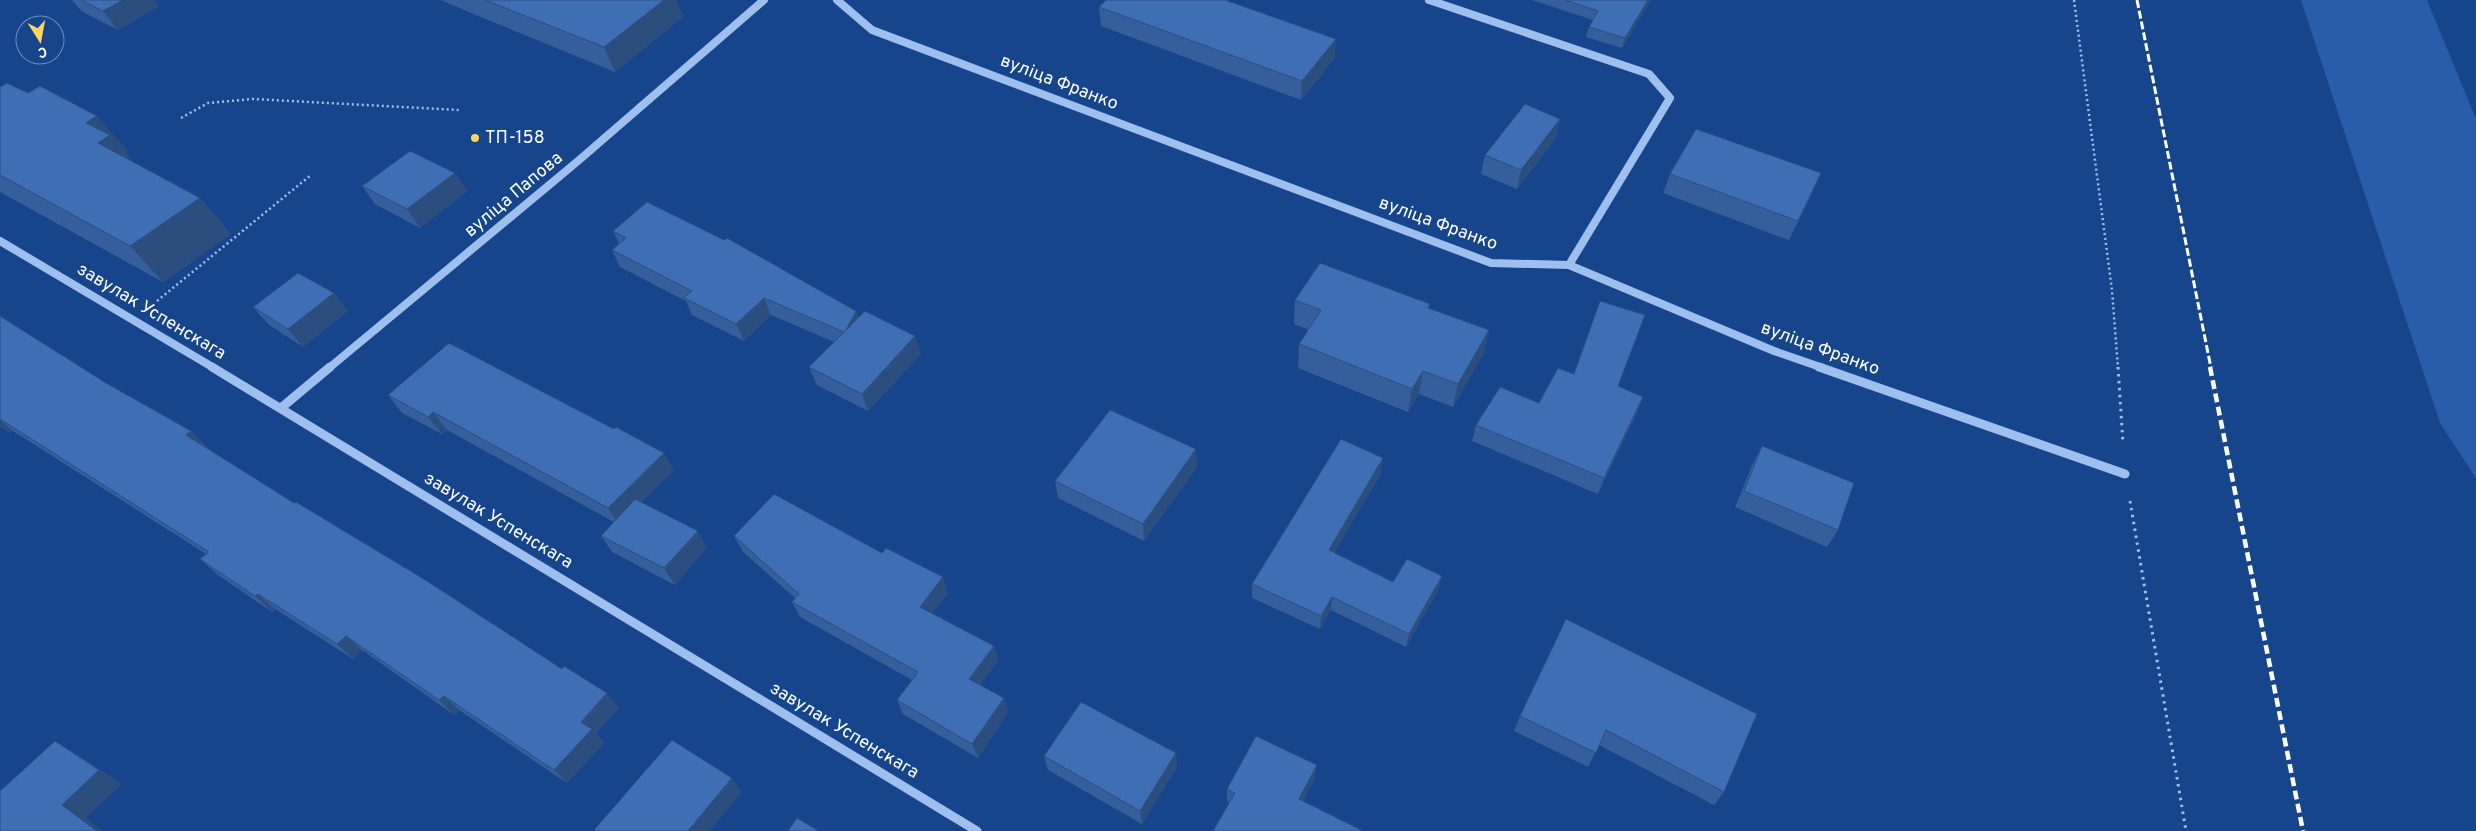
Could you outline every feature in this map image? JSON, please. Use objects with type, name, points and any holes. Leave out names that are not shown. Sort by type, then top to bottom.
[{"type":"street","name":"вуліца Папова","points":[[281,408],[583,157],[764,0]]},
{"type":"street","name":"вуліца Франко","points":[[837,0],[872,30],[1492,263],[1568,266],[1774,351],[2125,474]]},
{"type":"street","points":[[1430,0],[1648,74],[1670,98],[1568,266]]},
{"type":"street","name":"завулак Успенскага","points":[[0,241],[281,408],[977,831]]},
{"type":"path","points":[[2074,0],[2112,290],[2125,474],[2186,831]]},
{"type":"path","points":[[181,118],[208,103],[253,99],[459,110]]},
{"type":"path","points":[[133,320],[312,175]]},
{"type":"shaded area","points":[[2301,0],[2427,0],[2476,119],[2476,478],[2440,423]]},
{"type":"building","points":[[81,0],[123,0],[103,11]]},
{"type":"building","points":[[485,0],[664,0],[604,47]]},
{"type":"building","points":[[1106,0],[1225,0],[1336,39],[1302,81],[1099,7]]},
{"type":"building","points":[[1565,0],[1648,0],[1625,38],[1589,27],[1598,11]]},
{"type":"building","points":[[7,83],[28,93],[40,86],[97,116],[86,123],[110,135],[98,143],[200,198],[130,246],[0,175],[0,87]]},
{"type":"building","points":[[1525,104],[1560,119],[1521,170],[1485,155]]},
{"type":"building","points":[[1696,129],[1821,173],[1798,221],[1670,174]]},
{"type":"building","points":[[410,151],[455,173],[407,209],[362,186]]},
{"type":"building","points":[[647,202],[724,240],[727,238],[856,311],[846,330],[844,332],[764,298],[736,324],[684,298],[692,291],[612,250],[626,238],[613,231]]},
{"type":"building","points":[[1320,263],[1430,304],[1428,308],[1489,330],[1458,384],[1423,371],[1412,389],[1299,344],[1321,310],[1295,300]]},
{"type":"building","points":[[298,273],[334,293],[288,329],[253,307]]},
{"type":"building","points":[[1600,301],[1645,315],[1618,386],[1643,397],[1604,478],[1476,425],[1500,387],[1539,403],[1558,368],[1574,374]]},
{"type":"building","points":[[865,311],[915,336],[862,394],[809,367]]},
{"type":"building","points":[[0,316],[106,383],[191,431],[186,435],[294,503],[296,502],[427,581],[562,669],[564,666],[607,693],[581,722],[592,729],[554,770],[444,696],[439,700],[346,636],[337,644],[258,594],[255,596],[200,559],[209,552],[0,419]]},
{"type":"building","points":[[449,343],[664,453],[608,508],[433,412],[428,417],[388,395]]},
{"type":"building","points":[[1110,410],[1196,449],[1143,524],[1055,481]]},
{"type":"building","points":[[1341,439],[1383,458],[1329,550],[1393,582],[1407,559],[1442,576],[1409,634],[1332,597],[1321,616],[1252,584]]},
{"type":"building","points":[[1762,446],[1854,483],[1838,530],[1744,491]]},
{"type":"building","points":[[774,494],[882,553],[886,548],[943,577],[920,607],[994,646],[969,679],[1004,698],[972,744],[897,700],[918,672],[792,602],[799,594],[734,536]]},
{"type":"building","points":[[635,499],[698,531],[664,568],[601,536]]},
{"type":"building","points":[[1566,619],[1757,714],[1724,792],[1606,730],[1596,753],[1520,716]]},
{"type":"building","points":[[1081,702],[1176,753],[1140,811],[1044,756]]},
{"type":"building","points":[[1256,736],[1317,765],[1299,799],[1363,831],[1213,831],[1235,793],[1227,789]]},
{"type":"building","points":[[672,740],[732,778],[688,831],[594,830]]},
{"type":"building","points":[[55,741],[99,770],[62,805],[97,831],[0,831],[0,791]]},
{"type":"building","points":[[797,818],[819,831],[788,831]]},
{"type":"railway","points":[[2137,0],[2211,368]]},
{"type":"railway","points":[[2210,367],[2303,831]]},
{"type":"place","name":"ТП-158","points":[[475,138]]}]
